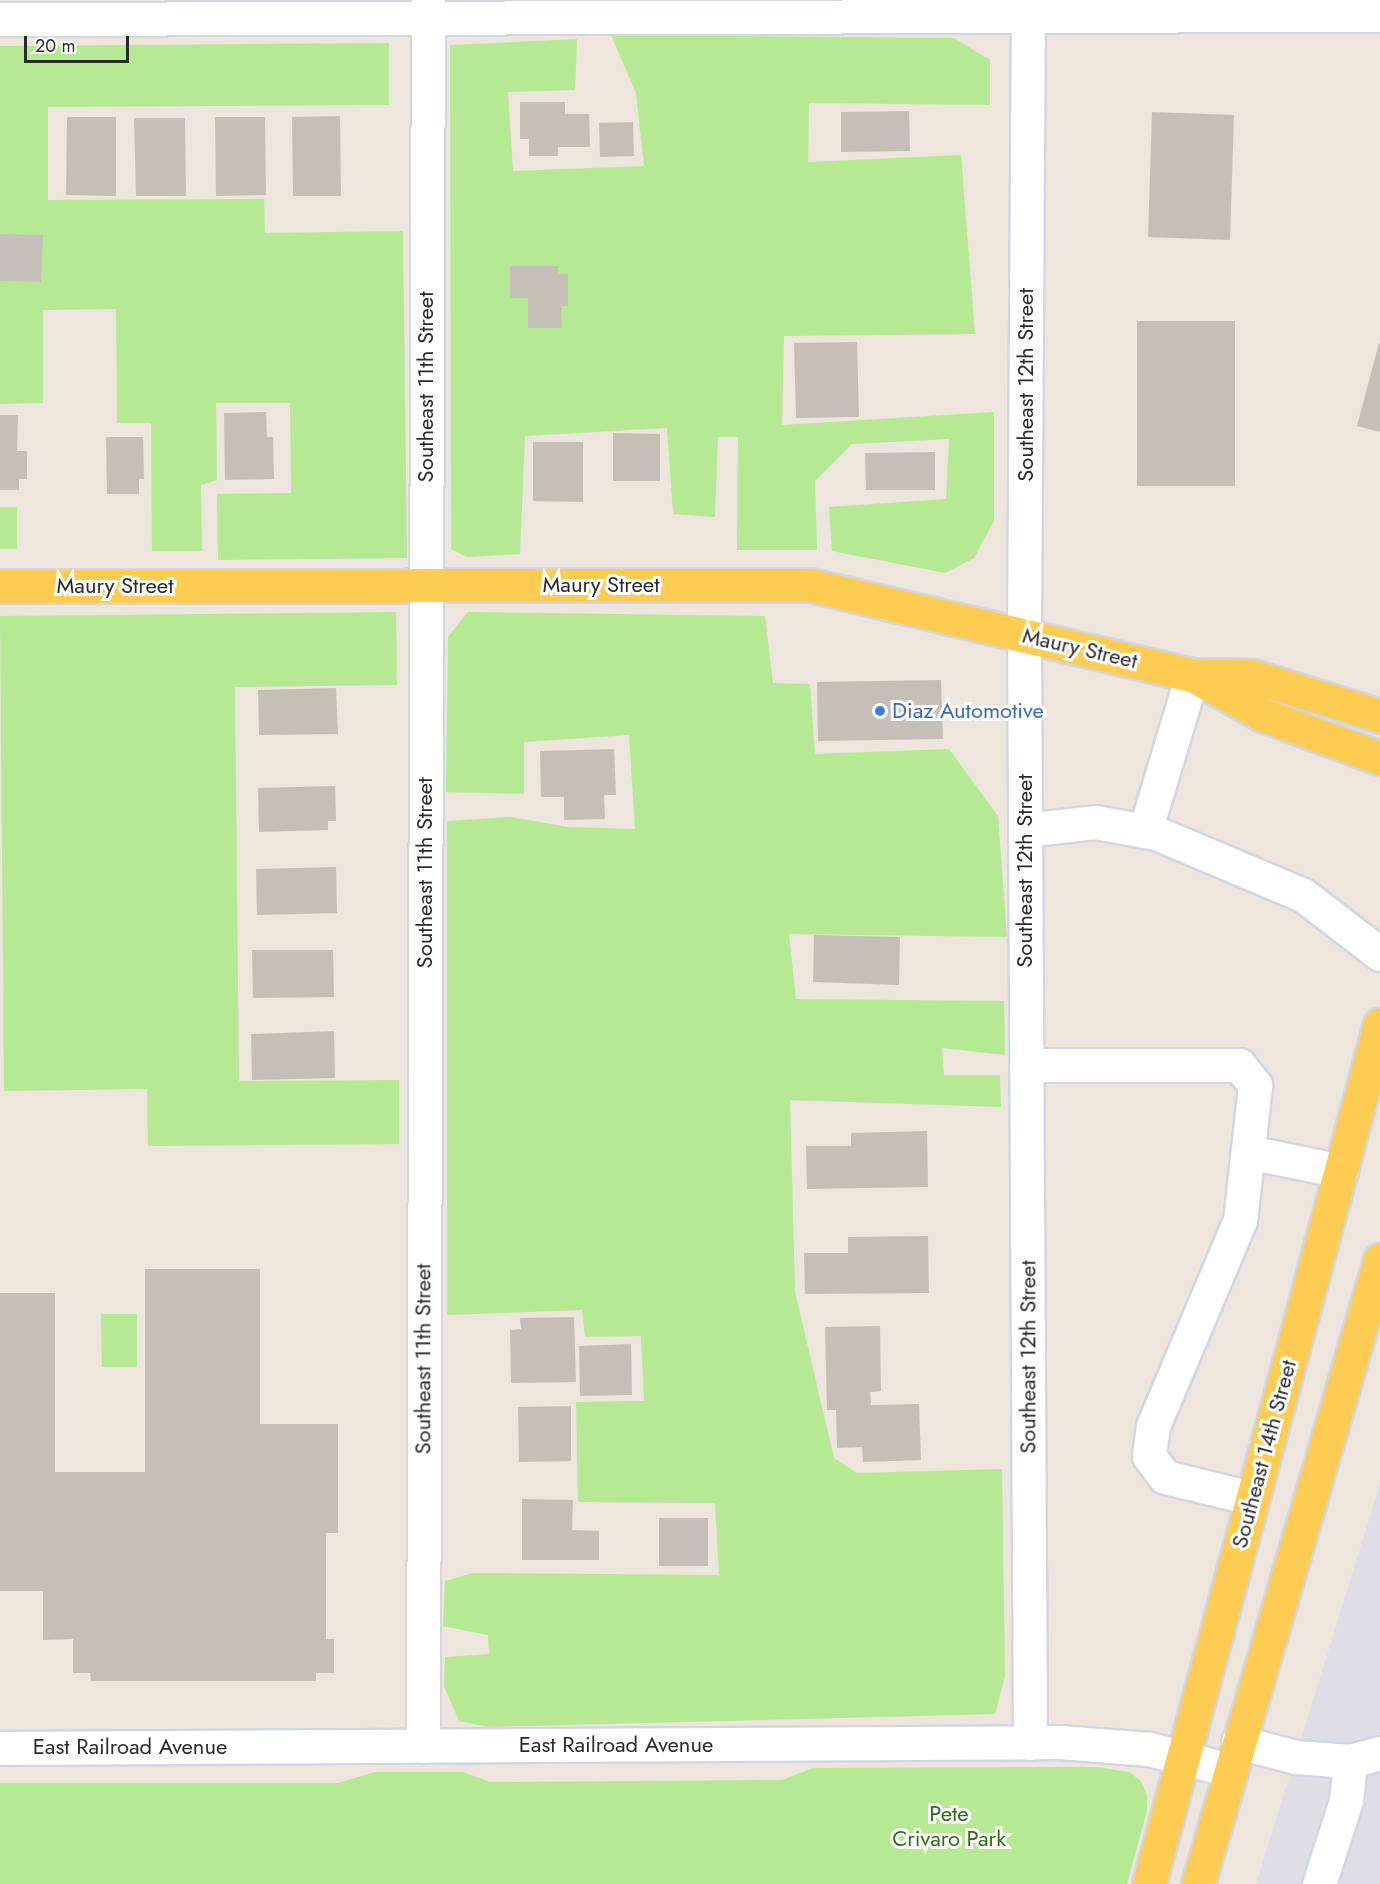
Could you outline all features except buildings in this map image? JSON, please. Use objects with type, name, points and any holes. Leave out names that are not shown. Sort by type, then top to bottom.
[{"type":"main road","name":"Maury Street","points":[[0,586],[810,585],[1192,675],[1252,676],[1380,716]]},
{"type":"main road","name":"Maury Street","points":[[1192,675],[1263,715],[1380,758]]},
{"type":"main road","name":"Southeast 14th Street","points":[[1149,1884],[1380,1024]]},
{"type":"main road","points":[[1198,1884],[1380,1260]]},
{"type":"street","points":[[0,20],[428,9],[1028,7],[1380,15]]},
{"type":"street","name":"Southeast 12th Street","points":[[1028,7],[1024,634],[1030,1743]]},
{"type":"street","name":"Southeast 11th Street","points":[[423,1746],[428,9]]},
{"type":"street","points":[[1145,831],[1192,675]]},
{"type":"street","points":[[1025,830],[1095,822],[1145,831],[1303,894],[1380,954]]},
{"type":"street","points":[[1026,1065],[1239,1065],[1255,1085],[1240,1220],[1153,1426],[1149,1456],[1165,1477],[1252,1498]]},
{"type":"street","points":[[1248,1152],[1341,1171]]},
{"type":"street","name":"East Railroad Avenue","points":[[0,1748],[1030,1743],[1109,1744],[1184,1757],[1365,1757]]},
{"type":"street","points":[[1319,1884],[1346,1801],[1365,1757]]},
{"type":"shaded area","points":[[1380,1484],[1380,1884],[1256,1884]]},
{"type":"green space","points":[[611,35],[954,38],[990,60],[990,105],[809,103],[808,162],[961,155],[975,334],[784,336],[782,425],[994,412],[994,521],[974,558],[945,573],[832,551],[829,507],[946,499],[949,439],[852,444],[815,481],[817,550],[737,550],[738,437],[718,437],[715,517],[673,514],[667,428],[525,436],[520,554],[467,557],[451,549],[450,45],[577,39],[575,90],[508,92],[513,171],[644,166],[636,93]]},
{"type":"green space","points":[[389,43],[389,105],[48,107],[48,200],[264,199],[265,233],[403,231],[407,558],[218,560],[217,494],[291,493],[290,403],[216,403],[217,480],[201,485],[202,551],[152,551],[151,423],[117,423],[116,309],[43,310],[43,403],[0,404],[0,46]]},
{"type":"green space","points":[[0,507],[17,507],[17,549],[0,549]]},
{"type":"green space","points":[[396,612],[397,685],[235,687],[239,1081],[399,1080],[399,1144],[148,1146],[147,1089],[4,1091],[0,616]]},
{"type":"green space","points":[[468,612],[765,616],[773,683],[810,684],[815,754],[949,749],[998,816],[1007,937],[789,934],[796,999],[1004,1001],[1005,1055],[942,1048],[944,1075],[1000,1075],[1001,1107],[790,1100],[795,1292],[834,1458],[857,1473],[1002,1469],[1005,1676],[995,1714],[488,1727],[459,1721],[444,1686],[445,1657],[489,1654],[488,1635],[443,1626],[445,1581],[473,1573],[719,1575],[715,1503],[578,1502],[576,1402],[644,1401],[641,1336],[585,1337],[582,1310],[447,1315],[447,821],[511,817],[568,827],[635,829],[629,735],[524,742],[524,794],[446,792],[448,637]]},
{"type":"green space","points":[[101,1314],[137,1314],[137,1367],[102,1367]]},
{"type":"green space","name":"Pete Crivaro Park","points":[[1097,1767],[1129,1772],[1141,1781],[1147,1795],[1147,1811],[1127,1884],[0,1884],[0,1783],[338,1783],[375,1772],[463,1772],[490,1782],[782,1780],[813,1768]]},
{"type":"place","name":"Diaz Automotive","points":[[880,711]]}]
